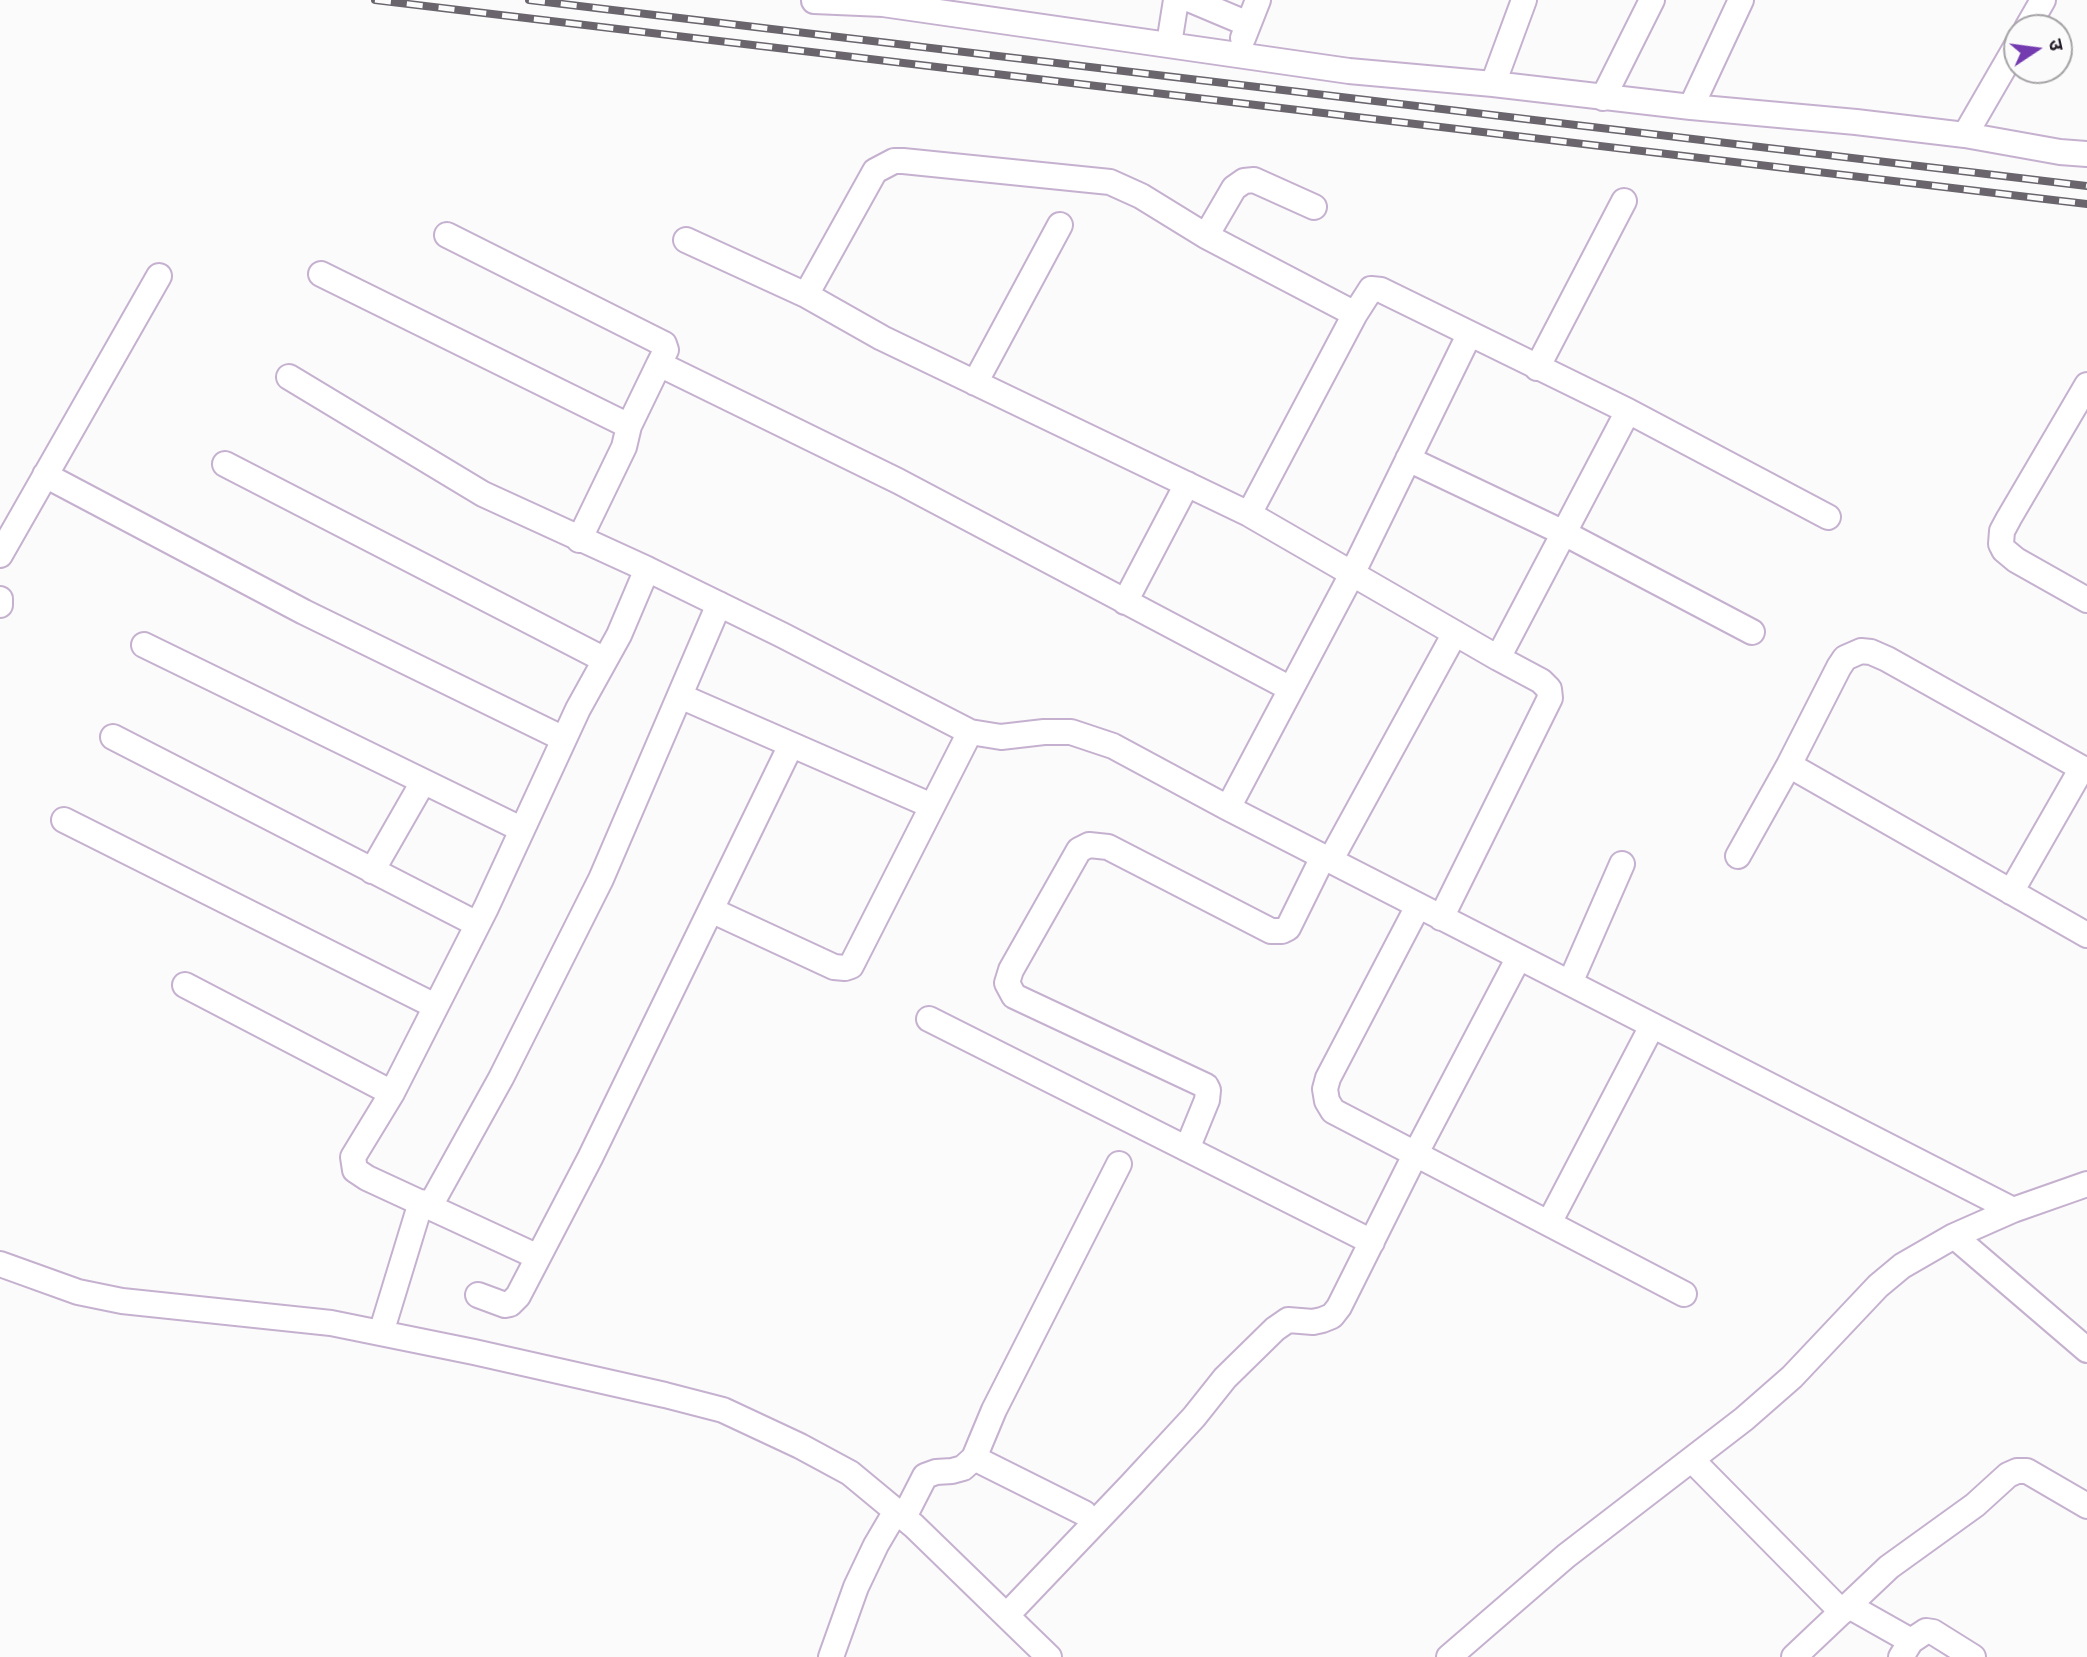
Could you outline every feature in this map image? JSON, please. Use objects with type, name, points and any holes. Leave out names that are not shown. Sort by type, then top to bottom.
[{"type":"street","points":[[810,0],[884,2],[1349,71],[1493,83],[1603,98],[1965,135],[2060,152],[2087,154]]},
{"type":"street","points":[[1169,44],[1176,0]]},
{"type":"street","points":[[1191,0],[1248,24]]},
{"type":"street","points":[[1236,55],[1258,0]]},
{"type":"street","points":[[1493,83],[1524,0]]},
{"type":"street","points":[[1603,98],[1652,0]]},
{"type":"street","points":[[1690,107],[1741,0]]},
{"type":"street","points":[[1965,135],[2003,69]]},
{"type":"street","points":[[806,295],[876,171],[894,161],[1110,182],[1141,196],[1206,236],[1355,314]]},
{"type":"street","points":[[1206,236],[1234,188],[1244,181],[1254,180],[1314,207]]},
{"type":"street","points":[[1537,368],[1624,201]]},
{"type":"street","points":[[975,383],[1060,225]]},
{"type":"street","points":[[447,236],[664,344],[664,355],[629,426],[624,447],[579,540]]},
{"type":"street","points":[[686,240],[806,295],[882,338],[1249,514],[1541,681],[1549,689],[1550,698],[1441,918]]},
{"type":"street","points":[[321,274],[629,426]]},
{"type":"street","points":[[0,555],[159,276]]},
{"type":"street","points":[[1249,514],[1355,314],[1367,294],[1375,289],[1628,411],[1828,517]]},
{"type":"street","points":[[1228,808],[1352,574],[1469,335]]},
{"type":"street","points":[[659,364],[898,481],[1291,689]]},
{"type":"street","points":[[289,377],[483,494],[579,540],[648,569],[970,732],[1001,737],[1071,732],[1112,746],[1441,918],[2013,1210]]},
{"type":"street","points":[[2087,385],[2009,518],[2002,531],[2001,544],[2016,560],[2087,600]]},
{"type":"street","points":[[1498,658],[1628,411]]},
{"type":"street","points":[[1408,459],[1564,533],[1752,632]]},
{"type":"street","points":[[225,464],[605,660]]},
{"type":"street","points":[[45,475],[304,612],[564,739]]},
{"type":"street","points":[[1125,601],[1187,484]]},
{"type":"street","points":[[538,1257],[368,1178],[355,1170],[353,1157],[392,1093],[477,924],[648,569]]},
{"type":"street","points":[[0,599],[0,605]]},
{"type":"street","points":[[381,1334],[426,1204],[501,1078],[601,879],[719,604]]},
{"type":"street","points":[[1187,1149],[1207,1100],[1206,1086],[1014,996],[1007,983],[1011,970],[1079,849],[1089,845],[1108,847],[1271,931],[1288,928],[1455,633]]},
{"type":"street","points":[[144,645],[521,829]]},
{"type":"street","points":[[1738,856],[1839,667],[1846,658],[1861,651],[1871,652],[2085,770],[2011,892]]},
{"type":"street","points":[[680,696],[932,806]]},
{"type":"street","points":[[711,910],[834,967],[851,966],[970,732]]},
{"type":"street","points":[[113,737],[477,924]]},
{"type":"street","points":[[478,1295],[499,1305],[510,1304],[518,1296],[590,1158],[792,745]]},
{"type":"street","points":[[1789,765],[2087,935]]},
{"type":"street","points":[[372,871],[423,782]]},
{"type":"street","points":[[64,820],[435,1006]]},
{"type":"street","points":[[1570,983],[1622,864]]},
{"type":"street","points":[[1418,906],[1328,1078],[1325,1089],[1327,1101],[1333,1111],[1684,1294]]},
{"type":"street","points":[[1007,1615],[1194,1417],[1225,1378],[1281,1323],[1288,1320],[1313,1322],[1332,1316],[1519,957]]},
{"type":"street","points":[[185,985],[392,1093]]},
{"type":"street","points":[[929,1019],[1372,1242]]},
{"type":"street","points":[[1549,1223],[1652,1026]]},
{"type":"street","points":[[831,1657],[866,1566],[925,1476],[963,1468],[974,1458],[994,1410],[1119,1164]]},
{"type":"street","points":[[1448,1657],[1566,1556],[1692,1460],[1792,1377],[1878,1286],[1902,1266],[1954,1236],[2013,1210],[2087,1184]]},
{"type":"street","points":[[1954,1236],[2087,1350]]},
{"type":"street","points":[[0,1264],[78,1292],[122,1301],[331,1323],[624,1385],[723,1410],[850,1473],[900,1514],[1049,1657]]},
{"type":"street","points":[[974,1458],[1084,1513]]},
{"type":"street","points":[[1692,1460],[1845,1609],[1906,1649],[1919,1634],[1926,1631],[1933,1632],[1973,1657]]},
{"type":"street","points":[[1794,1657],[1889,1567],[1975,1505],[2008,1475],[2027,1471],[2087,1506]]},
{"type":"railway","points":[[375,0],[2087,204]]},
{"type":"railway","points":[[529,0],[2087,186]]}]
